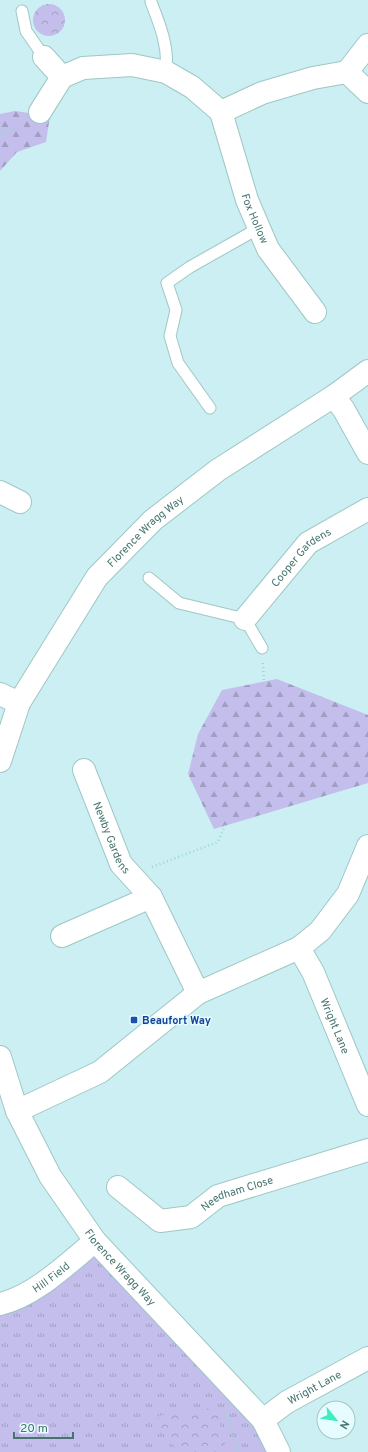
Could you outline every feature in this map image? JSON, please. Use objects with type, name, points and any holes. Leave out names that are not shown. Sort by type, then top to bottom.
[{"type":"street","points":[[40,112],[62,77],[83,68],[132,65],[166,72],[192,87],[221,112],[262,93],[313,78],[347,72],[368,46]]},
{"type":"street","points":[[44,57],[62,77]]},
{"type":"street","points":[[347,72],[368,92]]},
{"type":"street","name":"Fox Hollow","points":[[221,112],[248,200],[268,249],[315,312]]},
{"type":"street","name":"Florence Wragg Way","points":[[0,761],[10,698],[96,577],[153,520],[218,470],[334,396],[368,371]]},
{"type":"street","points":[[334,396],[344,410],[368,452]]},
{"type":"street","points":[[0,492],[20,502]]},
{"type":"street","name":"Cooper Gardens","points":[[245,619],[308,543],[368,509]]},
{"type":"street","name":"Newby Gardens","points":[[84,770],[121,864],[151,897],[198,993]]},
{"type":"street","points":[[17,1111],[100,1072],[198,993],[299,948],[320,931],[348,894],[368,846]]},
{"type":"street","points":[[62,936],[151,897]]},
{"type":"street","name":"Wright Lane","points":[[299,948],[313,972],[368,1105]]},
{"type":"street","name":"Florence Wragg Way","points":[[0,1057],[17,1111],[50,1176],[95,1240],[263,1420],[279,1452]]},
{"type":"street","name":"Needham Close","points":[[118,1187],[160,1221],[191,1217],[218,1196],[368,1150]]},
{"type":"street","name":"Hill Field","points":[[0,1304],[8,1302],[37,1287],[95,1240]]},
{"type":"street","name":"Wright Lane","points":[[263,1420],[287,1402],[368,1358]]},
{"type":"lane","points":[[151,2],[162,32],[168,60],[166,72]]},
{"type":"lane","points":[[22,11],[26,31],[44,57]]},
{"type":"lane","points":[[210,408],[178,363],[170,336],[176,310],[167,282],[190,267],[259,228]]},
{"type":"lane","points":[[148,578],[180,603],[245,619],[262,648]]},
{"type":"path","points":[[0,133],[25,126],[40,112]]},
{"type":"path","points":[[262,648],[264,682]]},
{"type":"path","points":[[131,875],[218,842],[225,825]]},
{"type":"shaded area","points":[[0,0],[368,0],[368,1452],[0,1452]]},
{"type":"green space","points":[[46,4],[52,4],[61,8],[65,20],[61,32],[52,36],[46,36],[37,32],[33,23],[33,17],[37,8]]},
{"type":"green space","points":[[15,111],[50,116],[46,142],[17,152],[0,171],[0,114]]},
{"type":"green space","points":[[277,679],[368,715],[368,783],[214,829],[188,774],[198,734],[222,690]]},
{"type":"green space","points":[[95,1241],[279,1452],[0,1452],[0,1301]]},
{"type":"green space","points":[[212,1408],[218,1416],[227,1452],[186,1452],[174,1446],[157,1424],[158,1416]]},
{"type":"place","name":"Beaufort Way","points":[[134,1020]]}]
